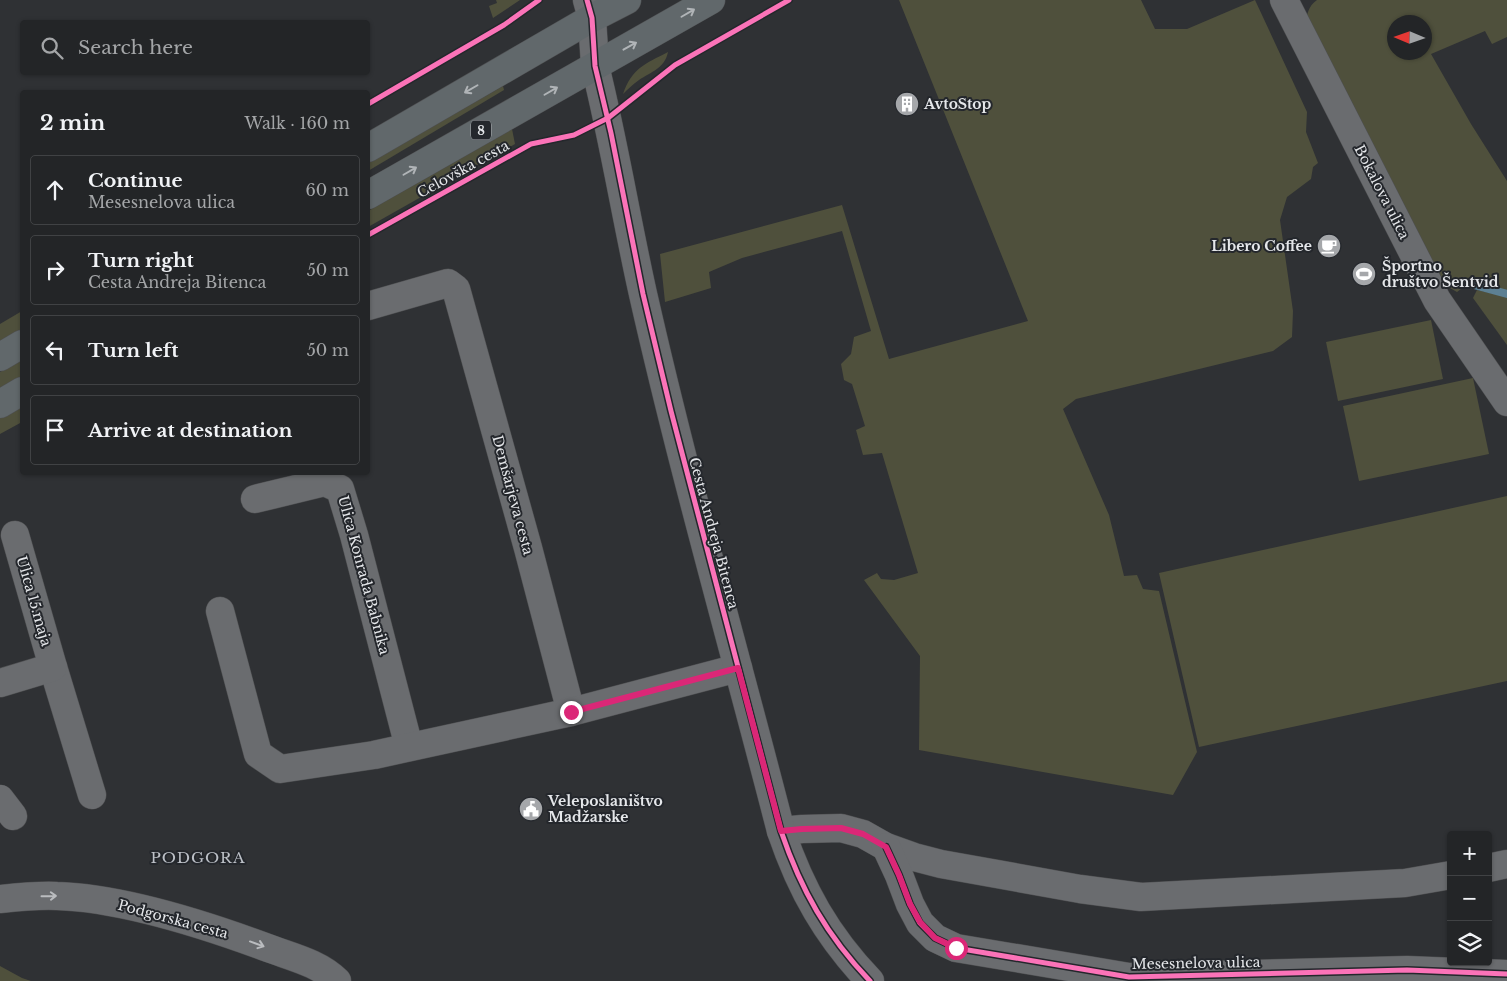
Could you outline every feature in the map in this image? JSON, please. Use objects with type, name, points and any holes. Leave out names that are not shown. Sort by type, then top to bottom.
[{"type":"main road","points":[[370,147],[589,9],[627,0]]},
{"type":"main road","name":"Celovška cesta","points":[[370,194],[711,0]]},
{"type":"main road","points":[[0,357],[20,345]]},
{"type":"main road","points":[[0,404],[20,392]]},
{"type":"street","name":"Bokalova ulica","points":[[1284,0],[1437,300],[1507,402]]},
{"type":"street","name":"Cesta Andreja Bitenca","points":[[589,9],[595,66],[611,133],[646,304],[671,410],[781,831],[790,859],[814,909],[841,948],[870,981]]},
{"type":"street","name":"Demšarjeva cesta","points":[[370,305],[448,283],[456,289],[571,712]]},
{"type":"street","name":"Ulica Konrada Babnika","points":[[255,499],[325,482],[340,489],[354,535],[409,748]]},
{"type":"street","name":"Ulica 15.maja","points":[[14,535],[92,795]]},
{"type":"street","points":[[220,611],[258,754],[280,769],[409,748],[571,712],[738,668]]},
{"type":"street","points":[[0,683],[53,668]]},
{"type":"street","points":[[781,831],[841,828],[863,834],[886,847],[941,864],[1080,889],[1141,897],[1405,883],[1447,876]]},
{"type":"street","name":"Mesesnelova ulica","points":[[886,847],[910,904],[920,922],[935,938],[956,948],[1129,977],[1378,970],[1507,974]]},
{"type":"street","points":[[1492,867],[1507,864]]},
{"type":"street","name":"Podgorska cesta","points":[[0,899],[27,896],[58,896],[110,902],[152,912],[239,938],[310,964],[328,972],[337,981]]},
{"type":"green space","points":[[496,0],[520,0],[493,18],[489,6],[497,3]]},
{"type":"green space","points":[[899,0],[1141,0],[1155,29],[1187,29],[1255,0],[1307,112],[1306,132],[1318,163],[1313,167],[1311,179],[1287,197],[1280,220],[1293,311],[1292,337],[1273,351],[1076,399],[1063,409],[1109,515],[1124,576],[1137,575],[1143,589],[1159,591],[1197,752],[1173,795],[919,750],[920,656],[864,580],[877,573],[881,579],[894,580],[918,573],[882,453],[863,455],[856,430],[865,426],[852,384],[844,380],[841,364],[851,354],[854,337],[871,331],[842,231],[742,258],[709,272],[711,288],[665,302],[660,254],[842,205],[889,359],[1028,321]]},
{"type":"green space","points":[[1317,0],[1507,0],[1507,37],[1492,44],[1485,31],[1432,54],[1432,15],[1387,15],[1387,60],[1432,60],[1432,56],[1471,124],[1507,181],[1507,292],[1470,282],[1457,292],[1443,284],[1305,25],[1308,11]]},
{"type":"green space","points":[[668,52],[661,66],[623,94],[635,72]]},
{"type":"green space","points":[[503,86],[504,90],[370,170],[370,162]]},
{"type":"green space","points":[[512,129],[515,144],[370,226],[370,210]]},
{"type":"green space","points":[[1477,290],[1507,297],[1507,345],[1473,298]]},
{"type":"green space","points":[[20,312],[20,330],[0,342],[0,324]]},
{"type":"green space","points":[[1431,320],[1443,379],[1338,401],[1326,342]]},
{"type":"green space","points":[[20,360],[20,377],[0,389],[0,372]]},
{"type":"green space","points":[[1473,378],[1489,454],[1359,481],[1343,406]]},
{"type":"green space","points":[[20,407],[20,423],[0,434],[0,418]]},
{"type":"green space","points":[[1507,496],[1507,681],[1199,747],[1159,573]]},
{"type":"green space","points":[[0,966],[22,978],[31,981],[0,981]]},
{"type":"waterway","points":[[1470,284],[1507,294]]},
{"type":"cycle path","points":[[370,103],[504,25],[539,0]]},
{"type":"cycle path","points":[[587,0],[592,18],[595,66],[611,133],[643,294],[671,411],[781,831],[797,873],[817,911],[841,947],[870,981]]},
{"type":"cycle path","points":[[370,234],[531,144],[574,135],[608,118],[675,65],[789,0]]},
{"type":"cycle path","points":[[886,847],[920,923],[935,938],[956,948],[1129,977],[1407,970],[1507,974]]},
{"type":"place","name":"AvtoStop","points":[[907,104]]},
{"type":"place","name":"Libero Coffee","points":[[1329,246]]},
{"type":"place","name":"Športno društvo Šentvid","points":[[1364,274]]},
{"type":"place","name":"Veleposlaništvo Madžarske","points":[[531,809]]},
{"type":"district","name":"PODGORA","points":[[198,857]]},
{"type":"route","points":[[571,712],[738,668],[781,831],[841,828],[863,834],[886,847],[910,904],[920,922],[935,938],[956,948]]}]
